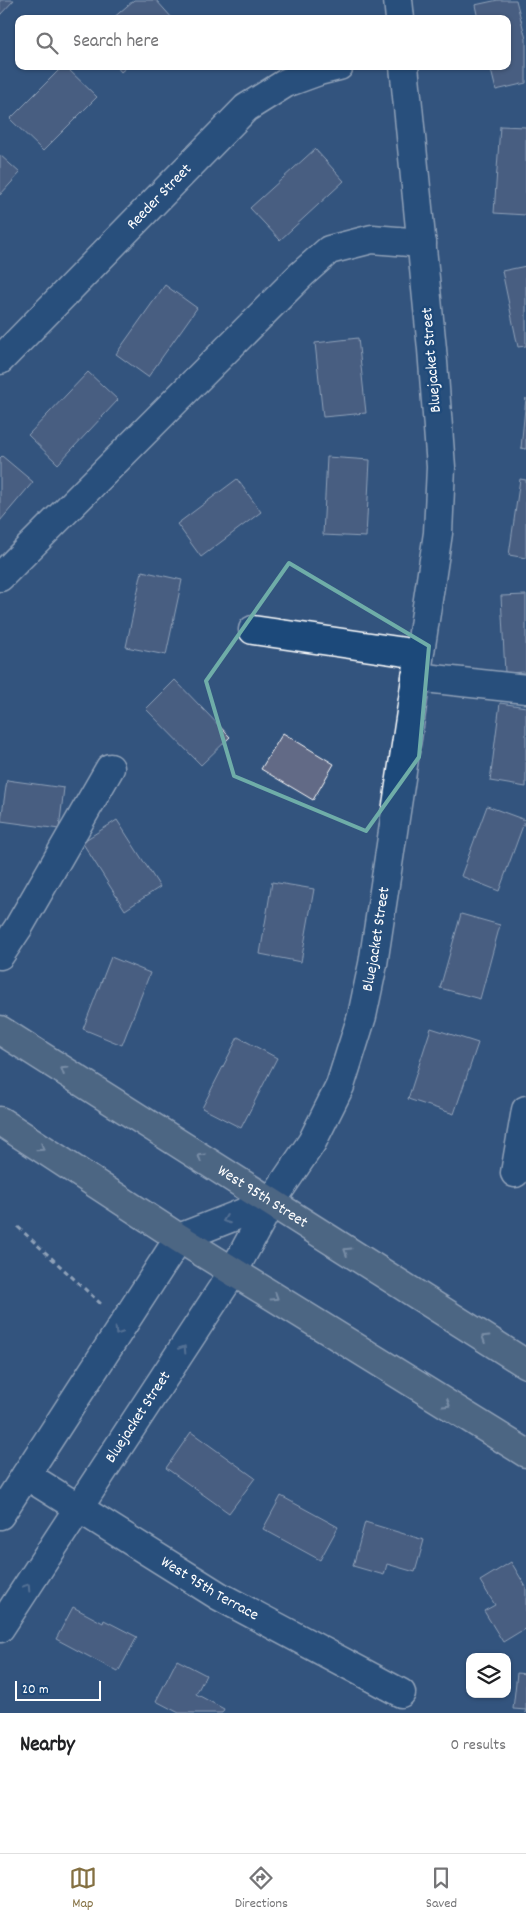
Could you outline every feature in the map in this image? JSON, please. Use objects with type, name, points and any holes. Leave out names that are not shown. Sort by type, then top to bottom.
[{"type":"main road","name":"West 95th Street","points":[[0,1030],[526,1364]]},
{"type":"main road","points":[[0,1122],[233,1272],[526,1453]]},
{"type":"street","points":[[398,0],[400,15]]},
{"type":"street","name":"Reeder Street","points":[[0,360],[246,108],[286,83],[323,70]]},
{"type":"street","name":"Bluejacket Street","points":[[0,1628],[233,1272],[271,1202],[312,1142],[340,1086],[362,1016],[372,964],[438,533],[441,467],[432,349],[404,70]]},
{"type":"street","points":[[0,577],[295,281],[329,250],[372,239],[422,242]]},
{"type":"street","points":[[253,630],[526,690]]},
{"type":"street","points":[[0,955],[18,928],[110,768]]},
{"type":"street","points":[[515,1173],[526,1110]]},
{"type":"street","points":[[0,1515],[179,1238],[271,1202]]},
{"type":"street","name":"West 95th Terrace","points":[[26,1475],[219,1596],[401,1693]]},
{"type":"path","points":[[18,1227],[101,1304]]},
{"type":"highlighted area","points":[[289,563],[429,646],[419,757],[366,831],[234,776],[206,681]]},
{"type":"building","points":[[0,0],[14,0],[0,15]]},
{"type":"building","points":[[134,0],[156,0],[169,15],[117,15]]},
{"type":"building","points":[[498,0],[516,0],[526,39],[526,83],[496,90],[491,70],[511,70],[511,15],[477,15],[475,5]]},
{"type":"building","points":[[59,70],[69,70],[97,97],[43,151],[10,119]]},
{"type":"building","points":[[500,126],[526,127],[526,215],[494,213]]},
{"type":"building","points":[[315,149],[344,181],[280,240],[250,208]]},
{"type":"building","points":[[0,155],[20,173],[0,195]]},
{"type":"building","points":[[526,266],[526,346],[518,347],[502,271]]},
{"type":"building","points":[[165,285],[197,308],[148,377],[116,354]]},
{"type":"building","points":[[358,338],[366,413],[323,417],[315,343]]},
{"type":"building","points":[[88,372],[118,400],[58,464],[28,435]]},
{"type":"building","points":[[526,398],[526,449],[521,448]]},
{"type":"building","points":[[2,456],[33,482],[0,521],[0,458]]},
{"type":"building","points":[[327,457],[370,460],[366,537],[323,535]]},
{"type":"building","points":[[237,479],[261,512],[201,557],[177,524]]},
{"type":"building","points":[[520,479],[526,480],[526,558],[509,555]]},
{"type":"building","points":[[142,571],[182,580],[166,655],[126,647]]},
{"type":"building","points":[[526,595],[526,672],[505,673],[501,596]]},
{"type":"building","points":[[175,680],[230,737],[201,765],[146,709]]},
{"type":"building","points":[[500,703],[526,707],[526,787],[490,781]]},
{"type":"building","points":[[283,733],[334,764],[313,800],[261,769]]},
{"type":"building","points":[[7,780],[64,788],[59,829],[1,821]]},
{"type":"building","points":[[487,806],[525,820],[499,891],[461,876]]},
{"type":"building","points":[[117,820],[160,887],[125,910],[82,842]]},
{"type":"building","points":[[272,882],[314,889],[301,962],[260,954]]},
{"type":"building","points":[[461,914],[500,925],[480,999],[440,988]]},
{"type":"building","points":[[111,957],[150,973],[122,1045],[83,1029]]},
{"type":"building","points":[[431,1028],[478,1043],[454,1114],[408,1099]]},
{"type":"building","points":[[238,1037],[277,1058],[241,1128],[202,1108]]},
{"type":"building","points":[[191,1432],[255,1478],[229,1513],[166,1468]]},
{"type":"building","points":[[281,1496],[338,1527],[320,1560],[263,1529]]},
{"type":"building","points":[[365,1522],[424,1540],[415,1572],[387,1564],[384,1575],[353,1566]]},
{"type":"building","points":[[511,1562],[526,1587],[526,1628],[503,1642],[484,1611],[495,1605],[480,1581]]},
{"type":"building","points":[[73,1607],[103,1623],[104,1620],[137,1637],[118,1672],[56,1639]]},
{"type":"building","points":[[177,1660],[206,1675],[196,1694],[224,1709],[222,1713],[179,1713],[156,1701]]},
{"type":"building","points":[[517,1673],[526,1674],[526,1710],[513,1709]]}]
